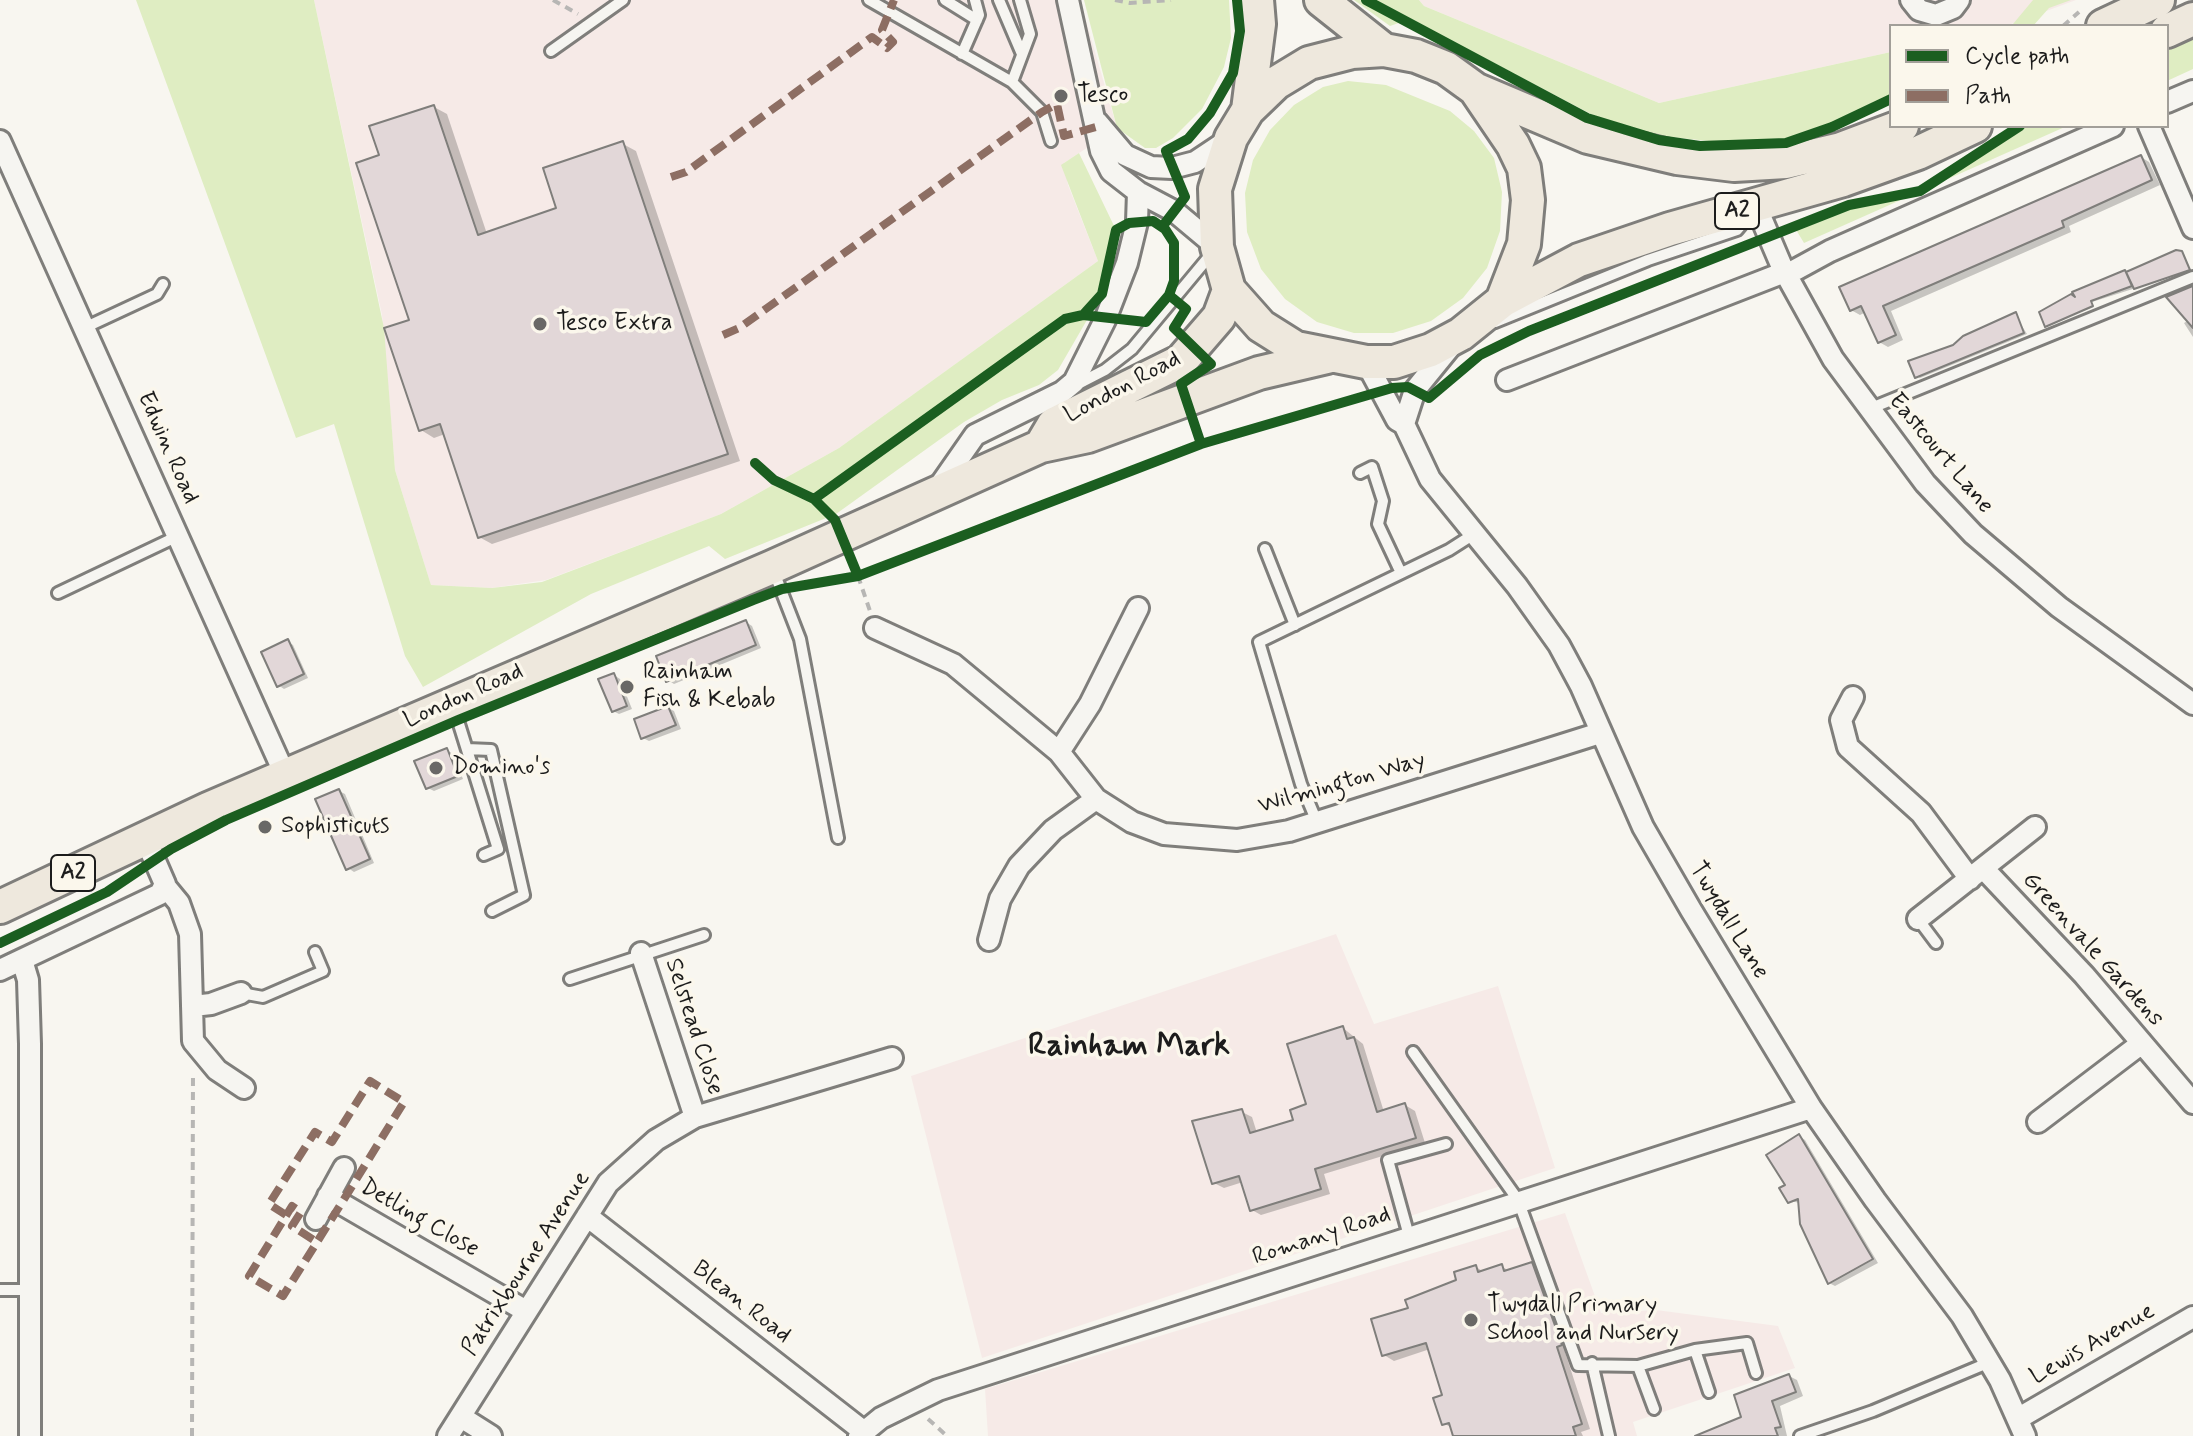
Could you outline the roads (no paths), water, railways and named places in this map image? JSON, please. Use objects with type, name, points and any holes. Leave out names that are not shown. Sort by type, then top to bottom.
[{"type":"main road","points":[[1248,110],[1259,24],[1257,0]]},
{"type":"main road","points":[[1321,0],[1384,50]]},
{"type":"main road","points":[[2107,24],[2158,0]]},
{"type":"main road","points":[[2169,30],[2193,19]]},
{"type":"main road","points":[[1384,50],[1416,56],[1446,68],[1475,89],[1513,145],[1524,168],[1528,200],[1524,244],[1502,301],[1461,334],[1431,350],[1394,362],[1330,357],[1296,348],[1268,332],[1229,290],[1217,247],[1215,189],[1231,138],[1248,110],[1276,83],[1309,63],[1352,52],[1384,50]]},
{"type":"main road","name":"A2","points":[[1475,89],[1588,137],[1677,158],[1734,165],[1786,162],[1814,156],[1896,128]]},
{"type":"main road","name":"A2","points":[[1502,301],[1579,260],[1670,229],[1756,206],[1886,164],[1970,128]]},
{"type":"main road","name":"London Road","points":[[1041,446],[1054,424],[1181,361],[1196,348],[1219,317],[1229,290]]},
{"type":"main road","name":"London Road","points":[[0,907],[145,838],[453,702],[772,567],[1041,446],[1088,436],[1259,373],[1330,357]]},
{"type":"street","points":[[1068,0],[1101,151],[1111,171],[1138,192],[1174,211],[1217,247]]},
{"type":"street","points":[[1911,0],[1919,10],[1936,15],[1953,8],[1959,0]]},
{"type":"street","points":[[2169,101],[2193,91]]},
{"type":"street","points":[[1095,119],[1125,155],[1151,167],[1172,168],[1195,162],[1231,138]]},
{"type":"street","points":[[1507,380],[1786,274],[1830,251],[2108,128]]},
{"type":"street","points":[[2150,128],[2193,228]]},
{"type":"street","name":"Edwin Road","points":[[0,141],[286,777]]},
{"type":"street","name":"London Road","points":[[933,495],[975,435],[1056,395],[1074,382],[1105,320],[1127,263],[1137,222],[1138,192]]},
{"type":"street","name":"Eastcourt Lane","points":[[1756,206],[1786,274],[1833,359],[1925,483],[1973,534],[2059,607],[2193,704]]},
{"type":"street","points":[[1404,424],[1415,390],[1461,334]]},
{"type":"street","name":"Twydall Lane","points":[[1366,362],[1397,420],[1404,424],[1430,479],[1559,645],[1643,827],[1811,1108],[1962,1316],[1990,1362],[2022,1427]]},
{"type":"street","points":[[1059,752],[1090,704],[1138,608]]},
{"type":"street","name":"Wilmington Way","points":[[875,628],[953,664],[1059,752],[1096,799],[1132,822],[1164,834],[1237,840],[1317,822],[1600,733]]},
{"type":"street","points":[[1853,697],[1841,720],[1848,747],[1921,813],[1976,874]]},
{"type":"street","points":[[989,940],[1000,899],[1019,866],[1053,830],[1096,799]]},
{"type":"street","name":"Greenvale Gardens","points":[[1918,919],[2035,827]]},
{"type":"street","points":[[145,838],[165,886],[179,903],[189,930],[193,1041],[217,1070],[244,1088]]},
{"type":"street","name":"Greenvale Gardens","points":[[1976,874],[2084,975],[2193,1103]]},
{"type":"street","points":[[0,970],[155,897],[165,886]]},
{"type":"street","name":"Selstead Close","points":[[641,953],[695,1117]]},
{"type":"street","points":[[22,960],[27,974],[29,1004],[30,1436]]},
{"type":"street","points":[[193,1006],[209,1005],[241,993]]},
{"type":"street","points":[[2038,1122],[2142,1043]]},
{"type":"street","name":"Patrixbourne Avenue","points":[[448,1436],[608,1183],[656,1140],[695,1117],[892,1058]]},
{"type":"street","name":"Romany Road","points":[[861,1434],[910,1401],[938,1390],[1518,1200],[1811,1108]]},
{"type":"street","name":"Detling Close","points":[[316,1219],[344,1168]]},
{"type":"street","name":"Detling Close","points":[[328,1196],[526,1311]]},
{"type":"street","name":"Blean Road","points":[[587,1216],[861,1434]]},
{"type":"street","name":"Lewis Avenue","points":[[2022,1427],[2193,1317]]},
{"type":"street","points":[[461,1417],[491,1436]]},
{"type":"lane","points":[[551,51],[623,0]]},
{"type":"lane","points":[[869,0],[1012,82],[1042,112],[1051,141]]},
{"type":"lane","points":[[945,0],[977,20]]},
{"type":"lane","points":[[962,54],[977,20],[975,0]]},
{"type":"lane","points":[[999,0],[1022,54]]},
{"type":"lane","points":[[1012,82],[1030,34],[1020,0]]},
{"type":"lane","points":[[1461,334],[1648,260],[1737,230],[1756,206]]},
{"type":"lane","points":[[1056,395],[1105,370],[1132,349],[1217,247]]},
{"type":"lane","points":[[1869,409],[2193,277]]},
{"type":"lane","points":[[84,328],[157,294],[163,284]]},
{"type":"lane","points":[[1360,473],[1372,467],[1383,501],[1378,524],[1401,573]]},
{"type":"lane","points":[[1317,822],[1301,784],[1259,642],[1474,534]]},
{"type":"lane","points":[[58,593],[178,536]]},
{"type":"lane","points":[[1265,549],[1295,625]]},
{"type":"lane","points":[[772,567],[800,639],[838,838]]},
{"type":"lane","points":[[453,702],[498,849],[484,855]]},
{"type":"lane","points":[[467,749],[491,750],[524,895],[492,911]]},
{"type":"lane","points":[[1918,919],[1936,943]]},
{"type":"lane","name":"Selstead Close","points":[[570,979],[641,953],[704,935]]},
{"type":"lane","points":[[241,993],[263,997],[323,971],[315,952]]},
{"type":"lane","points":[[1413,1052],[1518,1200],[1578,1365],[1638,1366],[1695,1350],[1747,1343],[1756,1373]]},
{"type":"lane","points":[[1409,1236],[1388,1160],[1446,1144]]},
{"type":"lane","points":[[0,1290],[30,1290]]},
{"type":"lane","points":[[1695,1350],[1709,1392]]},
{"type":"lane","points":[[1800,1436],[1873,1411],[1990,1362]]},
{"type":"lane","points":[[1592,1363],[1609,1436]]},
{"type":"lane","points":[[1638,1366],[1654,1409]]},
{"type":"place","name":"Tesco","points":[[1061,96]]},
{"type":"place","name":"Tesco Extra","points":[[540,324]]},
{"type":"place","name":"Rainham Fish & Kebab","points":[[627,687]]},
{"type":"place","name":"Domino's","points":[[436,768]]},
{"type":"place","name":"Sophisticuts","points":[[265,827]]},
{"type":"place","name":"Twydall Primary School and Nursery","points":[[1471,1320]]},
{"type":"district","name":"Rainham Mark","points":[[1129,1047]]}]
